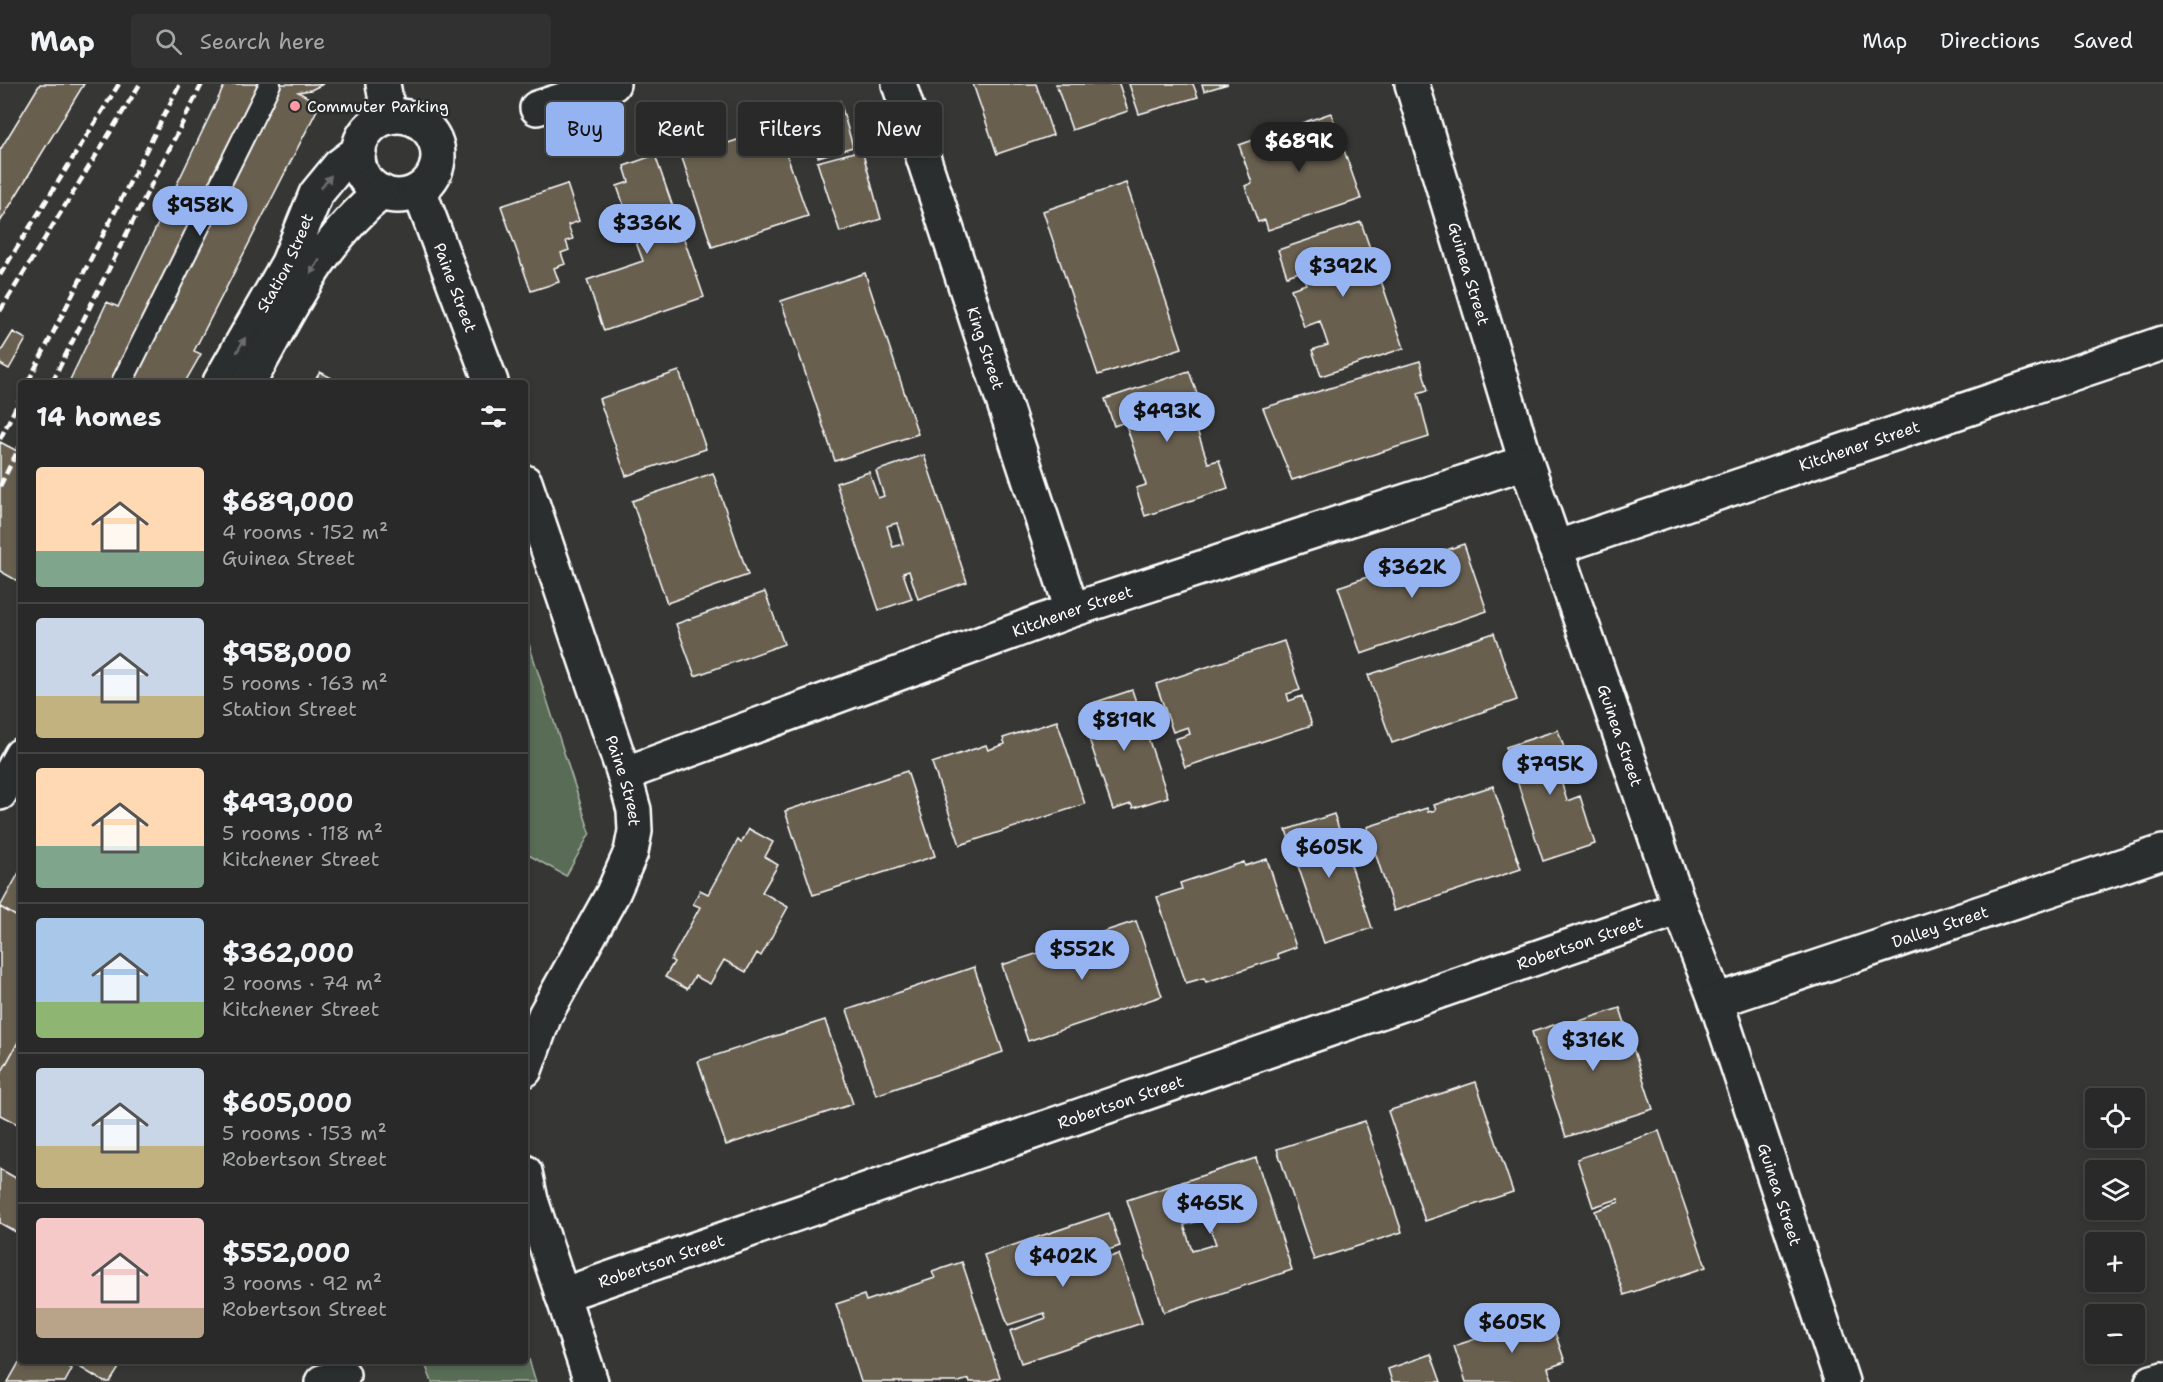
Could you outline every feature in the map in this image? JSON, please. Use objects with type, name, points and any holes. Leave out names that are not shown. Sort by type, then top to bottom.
[{"type":"street","points":[[383,84],[389,117]]},
{"type":"street","points":[[537,108],[613,84]]},
{"type":"street","name":"King Street","points":[[899,84],[1072,610]]},
{"type":"street","name":"Guinea Street","points":[[1412,84],[1526,462],[1680,908],[1716,1002],[1842,1382]]},
{"type":"street","points":[[389,117],[416,120],[435,139],[438,150],[435,173],[419,190],[394,196],[381,192],[363,175],[359,151],[362,139],[369,130],[389,117]]},
{"type":"street","name":"Station Street","points":[[221,380],[288,263],[316,194],[339,166],[359,151]]},
{"type":"street","name":"Paine Street","points":[[419,190],[490,380]]},
{"type":"street","name":"Station Street","points":[[250,380],[317,264],[342,228],[381,192]]},
{"type":"street","name":"Kitchener Street","points":[[1555,548],[2163,343]]},
{"type":"street","name":"Kitchener Street","points":[[624,774],[1072,610],[1526,462]]},
{"type":"street","name":"Paine Street","points":[[528,491],[624,774],[634,810],[635,831],[631,852],[613,893],[545,1015],[528,1052]]},
{"type":"street","points":[[8,791],[18,764]]},
{"type":"street","name":"Dalley Street","points":[[1716,1002],[2163,852]]},
{"type":"street","name":"Robertson Street","points":[[562,1295],[1680,908]]},
{"type":"street","points":[[528,1186],[591,1382]]},
{"type":"street","points":[[2152,1382],[2163,1379]]},
{"type":"lane","points":[[123,380],[270,84]]},
{"type":"green space","points":[[528,641],[590,833],[566,876],[528,855]]},
{"type":"green space","points":[[528,1357],[536,1382],[432,1382],[425,1364],[528,1364]]},
{"type":"building","points":[[40,84],[84,84],[0,222],[0,150]]},
{"type":"building","points":[[225,84],[323,84],[311,90],[298,92],[320,104],[194,351],[201,354],[186,380],[70,380],[107,302],[118,307]]},
{"type":"building","points":[[973,84],[1036,84],[1053,135],[997,154]]},
{"type":"building","points":[[1056,84],[1119,84],[1128,111],[1072,130]]},
{"type":"building","points":[[1129,84],[1193,84],[1198,97],[1139,114]]},
{"type":"building","points":[[1202,84],[1228,84],[1204,91]]},
{"type":"building","points":[[843,112],[853,147],[843,150]]},
{"type":"building","points":[[1331,113],[1361,199],[1268,230],[1265,220],[1258,222],[1245,186],[1252,183],[1239,145]]},
{"type":"building","points":[[738,140],[738,156],[787,156],[808,216],[712,247],[682,158],[726,156],[726,144]]},
{"type":"building","points":[[855,152],[855,156],[864,156],[881,219],[840,232],[817,162]]},
{"type":"building","points":[[655,156],[704,297],[604,331],[587,280],[643,261],[630,226],[626,227],[619,207],[624,206],[617,186],[629,182],[624,166]]},
{"type":"building","points":[[1126,183],[1182,348],[1098,375],[1043,211]]},
{"type":"building","points":[[567,184],[579,221],[568,225],[573,239],[566,241],[569,250],[561,253],[565,264],[554,268],[559,282],[531,291],[501,206]]},
{"type":"building","points":[[1361,222],[1404,348],[1321,376],[1312,350],[1328,345],[1320,321],[1304,327],[1291,289],[1306,284],[1302,271],[1287,276],[1278,250]]},
{"type":"building","points":[[865,273],[918,434],[835,461],[781,301]]},
{"type":"building","points":[[13,332],[26,339],[9,369],[0,364],[0,353]]},
{"type":"building","points":[[1420,361],[1428,390],[1418,393],[1429,437],[1292,480],[1263,408]]},
{"type":"building","points":[[679,371],[706,449],[626,476],[599,399]]},
{"type":"building","points":[[1189,371],[1199,399],[1188,403],[1208,463],[1219,460],[1228,488],[1145,516],[1136,488],[1146,485],[1125,422],[1114,426],[1105,399]]},
{"type":"building","points":[[320,372],[335,380],[315,380]]},
{"type":"building","points":[[0,442],[18,451],[18,581],[0,571]]},
{"type":"building","points":[[924,455],[967,582],[918,599],[909,571],[903,573],[912,599],[879,610],[836,483],[869,472],[878,498],[884,496],[876,471]],"holes":[[[897,523],[903,544],[893,547],[887,526]]]},
{"type":"building","points":[[713,473],[748,575],[667,603],[632,501]]},
{"type":"building","points":[[1464,544],[1487,611],[1361,654],[1338,587]]},
{"type":"building","points":[[765,592],[784,644],[695,676],[676,624]]},
{"type":"building","points":[[1494,633],[1517,700],[1392,743],[1368,675]]},
{"type":"building","points":[[1284,641],[1300,690],[1287,694],[1289,701],[1302,696],[1312,725],[1185,767],[1175,739],[1190,734],[1188,727],[1173,732],[1156,684]]},
{"type":"building","points":[[1132,690],[1168,797],[1133,808],[1131,804],[1113,810],[1080,712],[1097,707],[1096,702]]},
{"type":"building","points":[[1057,721],[1085,804],[960,845],[932,763],[986,745],[988,750],[1005,744],[1003,738]]},
{"type":"building","points":[[1558,730],[1574,777],[1561,781],[1567,801],[1580,796],[1595,844],[1543,861],[1506,747]]},
{"type":"building","points":[[907,771],[935,856],[813,895],[785,811]]},
{"type":"building","points":[[1493,786],[1521,869],[1394,911],[1367,827],[1427,808],[1428,812],[1436,810],[1434,805]]},
{"type":"building","points":[[1334,814],[1372,928],[1324,943],[1286,830]]},
{"type":"building","points":[[749,829],[773,842],[765,857],[778,865],[762,892],[788,907],[761,956],[757,953],[746,972],[724,960],[710,984],[695,976],[687,989],[665,977],[674,962],[671,960],[700,907],[693,904],[700,890],[708,894],[738,840],[741,843]]},
{"type":"building","points":[[1267,859],[1296,947],[1277,954],[1279,958],[1206,982],[1204,978],[1186,983],[1157,897],[1182,889],[1180,883],[1244,862],[1245,866]]},
{"type":"building","points":[[18,874],[18,917],[0,907]]},
{"type":"building","points":[[0,907],[18,917],[18,1042],[0,1075]]},
{"type":"building","points":[[1136,921],[1162,996],[1028,1041],[1002,965]]},
{"type":"building","points":[[974,967],[1003,1052],[876,1095],[847,1010]]},
{"type":"building","points":[[1620,1008],[1653,1109],[1566,1137],[1532,1032],[1560,1023],[1561,1027]]},
{"type":"building","points":[[825,1020],[853,1104],[726,1145],[698,1061]]},
{"type":"building","points":[[18,1042],[18,1124],[0,1115],[0,1075]]},
{"type":"building","points":[[1476,1082],[1513,1192],[1425,1221],[1388,1111]]},
{"type":"building","points":[[1365,1121],[1402,1232],[1314,1260],[1277,1149]]},
{"type":"building","points":[[1659,1131],[1706,1267],[1624,1295],[1595,1211],[1619,1202],[1618,1199],[1593,1207],[1577,1159]]},
{"type":"building","points":[[1256,1158],[1292,1270],[1164,1312],[1127,1200]],"holes":[[[1207,1219],[1216,1244],[1192,1251],[1184,1225]]]},
{"type":"building","points":[[0,1169],[18,1179],[18,1233],[0,1223]]},
{"type":"building","points":[[1109,1213],[1120,1246],[1078,1260],[1081,1267],[1119,1254],[1142,1323],[1021,1363],[1010,1331],[1046,1318],[1044,1313],[1008,1325],[984,1255]]},
{"type":"building","points":[[962,1262],[1000,1377],[986,1382],[970,1382],[969,1379],[959,1382],[861,1382],[836,1304],[864,1295],[866,1301],[935,1278],[932,1272]]},
{"type":"building","points":[[1549,1315],[1565,1362],[1548,1368],[1553,1382],[1466,1382],[1454,1346]]},
{"type":"building","points":[[1431,1354],[1441,1382],[1392,1382],[1388,1369]]},
{"type":"building","points":[[18,1364],[64,1364],[72,1369],[65,1382],[8,1382]]},
{"type":"building","points":[[75,1364],[121,1364],[110,1382],[104,1382]]},
{"type":"railway","points":[[0,275],[119,84]]},
{"type":"railway","points":[[0,311],[140,84]]},
{"type":"railway","points":[[29,380],[180,84]]},
{"type":"railway","points":[[53,380],[202,84]]},
{"type":"railway","points":[[0,439],[18,403]]},
{"type":"railway","points":[[0,486],[18,450]]},
{"type":"place","name":"Commuter Parking","points":[[295,106]]}]
